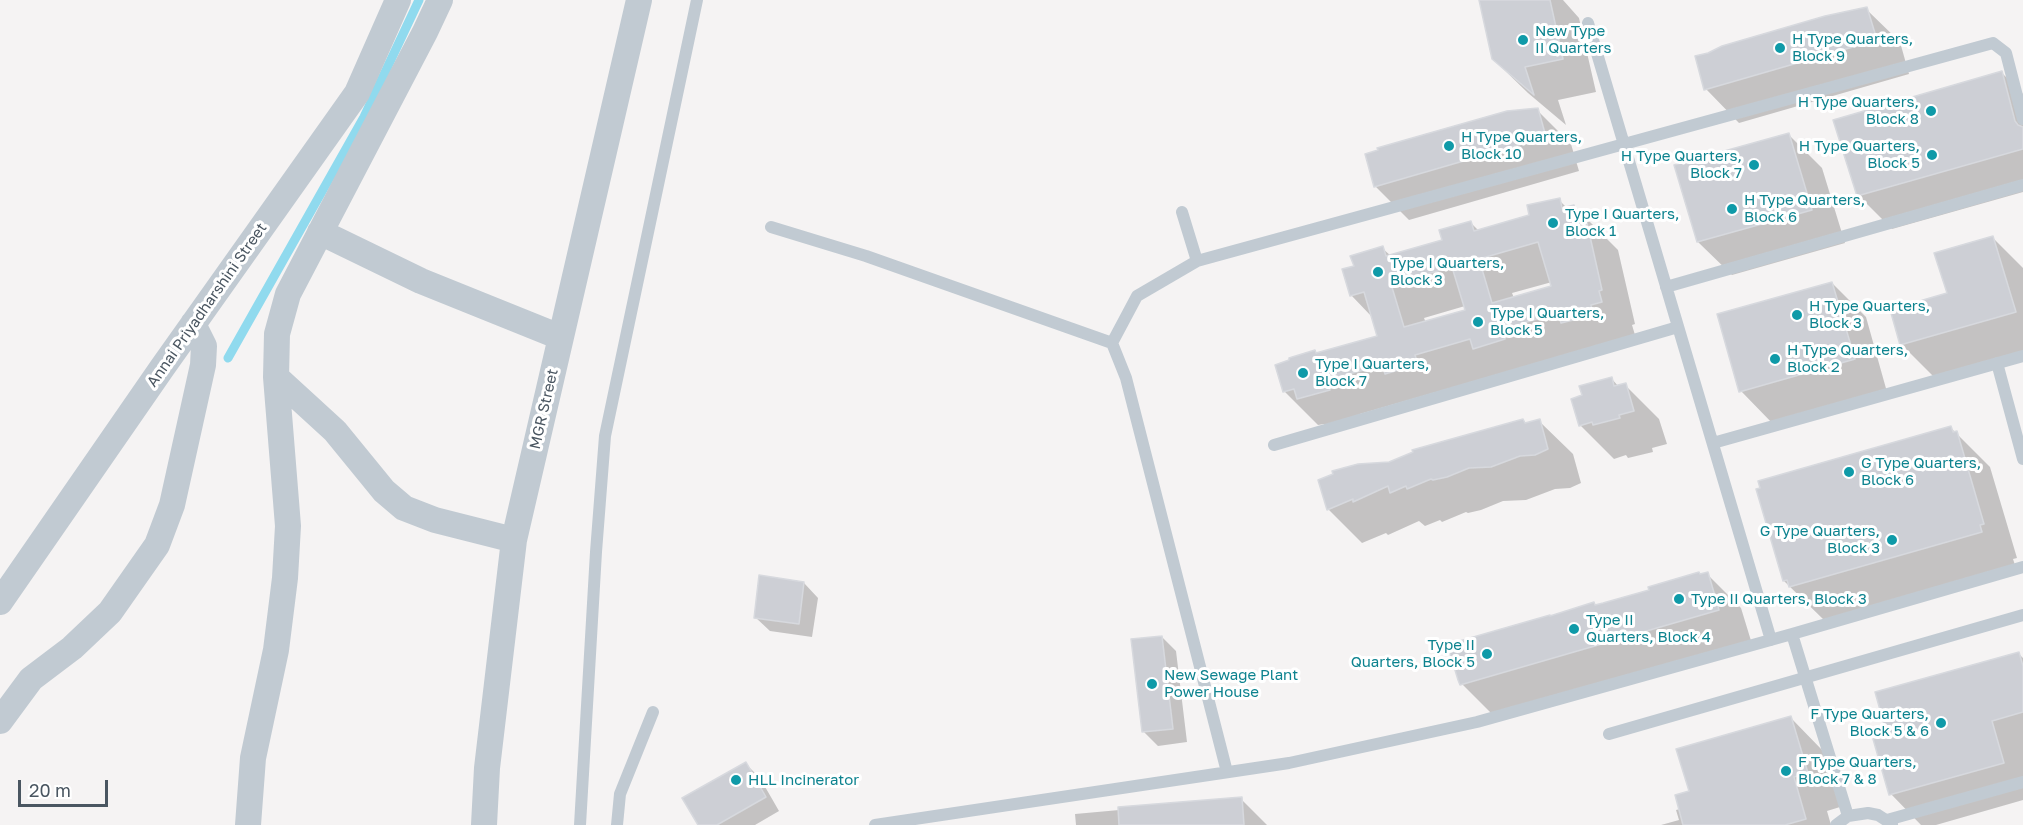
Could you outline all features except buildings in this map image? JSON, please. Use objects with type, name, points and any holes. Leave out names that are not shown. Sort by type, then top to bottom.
[{"type":"street","name":"Annai Priyadharshini Street","points":[[0,602],[357,93],[398,0]]},
{"type":"street","points":[[248,825],[253,758],[276,650],[285,578],[288,526],[276,377],[277,334],[288,294],[440,0]]},
{"type":"street","name":"MGR Street","points":[[484,825],[487,768],[514,540],[639,0]]},
{"type":"street","points":[[320,232],[421,281],[560,337]]},
{"type":"street","points":[[0,721],[31,679],[72,648],[110,612],[157,545],[172,505],[203,365],[204,346],[193,324]]},
{"type":"street","points":[[276,377],[335,431],[384,491],[404,508],[435,520],[514,540]]},
{"type":"lane","points":[[580,825],[605,436],[696,0]]},
{"type":"lane","points":[[1588,23],[1771,640]]},
{"type":"lane","points":[[1112,344],[1137,296],[1197,261],[1993,43],[2006,53],[2023,119]]},
{"type":"lane","points":[[1666,287],[2023,185]]},
{"type":"lane","points":[[1182,212],[1197,261]]},
{"type":"lane","points":[[771,227],[866,256],[1112,344],[1126,378],[1227,772]]},
{"type":"lane","points":[[1274,445],[1678,327]]},
{"type":"lane","points":[[1713,443],[2023,356]]},
{"type":"lane","points":[[1996,363],[2023,459]]},
{"type":"lane","points":[[875,825],[1289,763],[1477,722],[2023,567]]},
{"type":"lane","points":[[1609,734],[2023,615]]},
{"type":"lane","points":[[1792,634],[1848,816]]},
{"type":"lane","points":[[617,825],[620,795],[653,712]]},
{"type":"lane","points":[[1836,825],[1848,816],[1868,813],[1878,815],[1890,822],[2023,782]]},
{"type":"waterway","points":[[228,358],[364,117],[419,0]]},
{"type":"place","name":"New Type II Quarters","points":[[1523,40]]},
{"type":"place","name":"H Type Quarters, Block 9","points":[[1780,48]]},
{"type":"place","name":"H Type Quarters, Block 8","points":[[1931,111]]},
{"type":"place","name":"H Type Quarters, Block 10","points":[[1449,146]]},
{"type":"place","name":"H Type Quarters, Block 5","points":[[1932,155]]},
{"type":"place","name":"H Type Quarters, Block 7","points":[[1754,165]]},
{"type":"place","name":"H Type Quarters, Block 6","points":[[1732,209]]},
{"type":"place","name":"Type I Quarters, Block 1","points":[[1553,223]]},
{"type":"place","name":"Type I Quarters, Block 3","points":[[1378,272]]},
{"type":"place","name":"H Type Quarters, Block 3","points":[[1797,315]]},
{"type":"place","name":"Type I Quarters, Block 5","points":[[1478,322]]},
{"type":"place","name":"H Type Quarters, Block 2","points":[[1775,359]]},
{"type":"place","name":"Type I Quarters, Block 7","points":[[1303,373]]},
{"type":"place","name":"G Type Quarters, Block 6","points":[[1849,472]]},
{"type":"place","name":"G Type Quarters, Block 3","points":[[1892,540]]},
{"type":"place","name":"Type II Quarters, Block 3","points":[[1679,599]]},
{"type":"place","name":"Type II Quarters, Block 4","points":[[1574,629]]},
{"type":"place","name":"Type II Quarters, Block 5","points":[[1487,654]]},
{"type":"place","name":"New Sewage Plant Power House","points":[[1152,684]]},
{"type":"place","name":"F Type Quarters, Block 5 & 6","points":[[1941,723]]},
{"type":"place","name":"F Type Quarters, Block 7 & 8","points":[[1786,771]]},
{"type":"place","name":"HLL Incinerator","points":[[736,780]]}]
